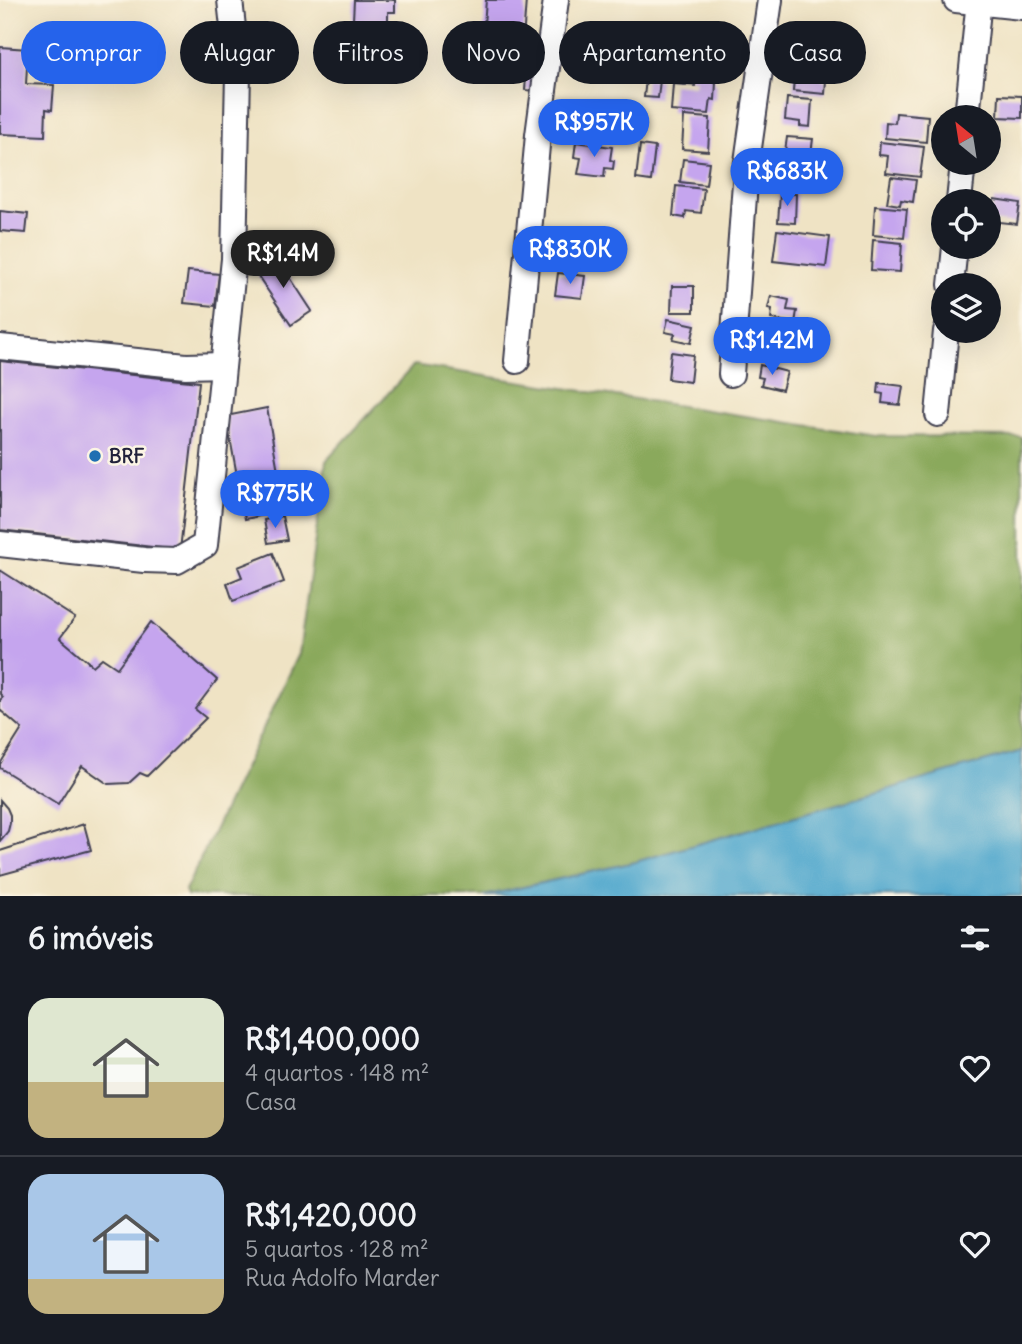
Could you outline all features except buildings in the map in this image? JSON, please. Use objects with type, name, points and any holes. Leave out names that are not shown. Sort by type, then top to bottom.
[{"type":"street","points":[[0,544],[144,560],[177,561],[205,545],[234,259],[238,73],[230,0]]},
{"type":"street","points":[[517,360],[538,135],[556,0]]},
{"type":"street","points":[[731,374],[747,169],[770,0]]},
{"type":"street","points":[[967,105],[971,1],[1022,7]]},
{"type":"street","points":[[938,414],[946,343]]},
{"type":"street","points":[[0,347],[186,366],[223,365]]},
{"type":"green space","points":[[414,365],[876,436],[1022,437],[1022,751],[635,862],[484,896],[187,896],[185,891],[299,654],[326,461]]},
{"type":"water","points":[[1022,751],[1022,896],[484,896],[635,862]]},
{"type":"place","name":"BRF","points":[[95,456]]}]
